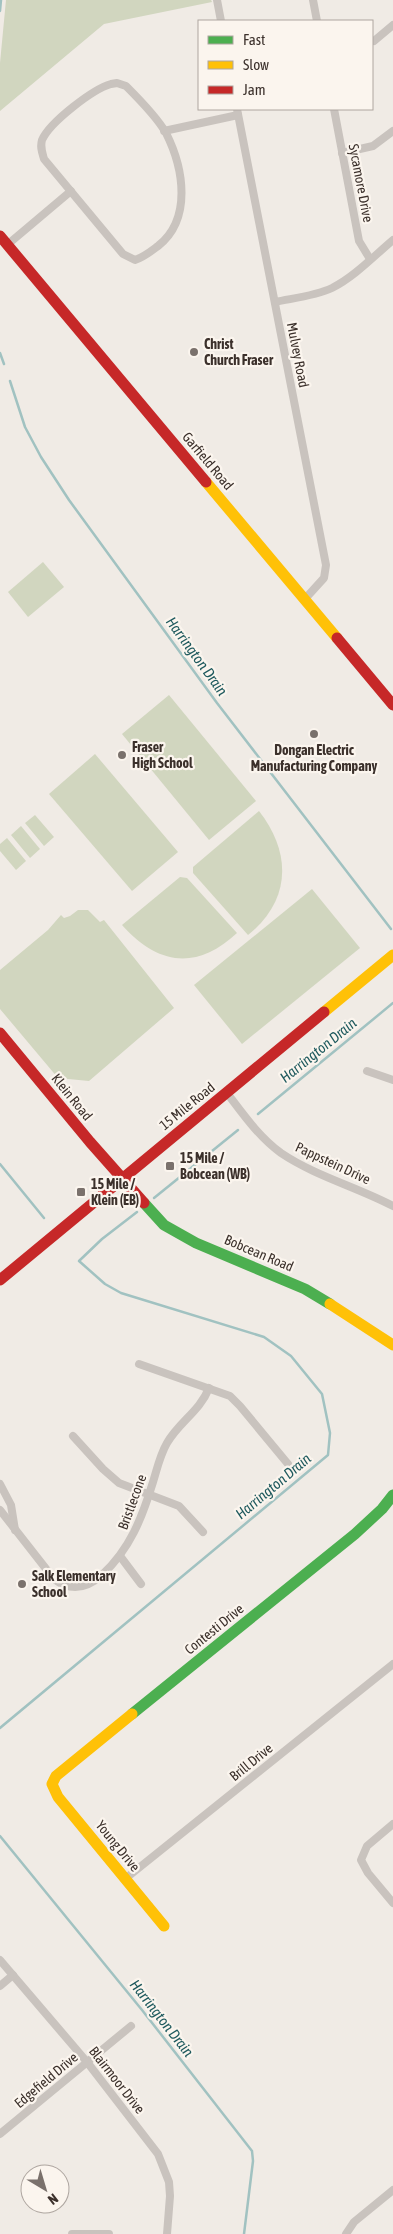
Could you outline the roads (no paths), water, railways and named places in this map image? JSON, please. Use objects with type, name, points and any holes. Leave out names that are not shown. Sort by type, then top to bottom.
[{"type":"street","points":[[217,0],[221,20]]},
{"type":"street","points":[[313,0],[318,20]]},
{"type":"street","points":[[374,41],[393,25]]},
{"type":"street","points":[[111,84],[126,86],[164,131],[176,160],[182,203],[175,228],[166,239],[147,255],[134,260],[123,254],[71,191],[44,159],[41,145],[47,131],[94,90],[111,84]]},
{"type":"street","name":"Sycamore Drive","points":[[334,110],[359,241],[370,259]]},
{"type":"street","points":[[164,131],[238,112]]},
{"type":"street","name":"Mulvey Road","points":[[238,112],[326,565],[324,578],[304,600]]},
{"type":"street","points":[[342,153],[373,146],[393,131]]},
{"type":"street","points":[[4,240],[71,191]]},
{"type":"street","name":"Garfield Road","points":[[4,240],[393,705]]},
{"type":"street","points":[[275,302],[332,288],[350,276],[393,240]]},
{"type":"street","name":"15 Mile Road","points":[[0,1280],[393,955]]},
{"type":"street","name":"Klein Road","points":[[0,1033],[122,1178]]},
{"type":"street","points":[[368,1071],[393,1080]]},
{"type":"street","name":"Pappstein Drive","points":[[227,1093],[254,1128],[282,1153],[299,1163],[393,1206]]},
{"type":"street","name":"Bobcean Road","points":[[122,1178],[153,1215],[180,1236],[305,1289],[346,1313],[393,1345]]},
{"type":"street","points":[[138,1364],[230,1396],[288,1464]]},
{"type":"street","name":"Bristlecone","points":[[0,1510],[15,1532],[54,1579],[72,1588],[81,1588],[96,1580],[120,1556],[133,1536],[161,1456],[168,1442],[200,1407],[209,1388]]},
{"type":"street","points":[[73,1436],[110,1477],[119,1483],[179,1506],[203,1532]]},
{"type":"street","points":[[0,1484],[11,1505],[15,1532]]},
{"type":"street","name":"Contesti Drive","points":[[52,1784],[62,1770],[355,1534],[382,1509],[393,1495]]},
{"type":"street","points":[[120,1556],[141,1584]]},
{"type":"street","name":"Brill Drive","points":[[125,1879],[393,1664]]},
{"type":"street","name":"Young Drive","points":[[52,1784],[58,1797],[164,1926]]},
{"type":"street","points":[[393,1824],[367,1846],[361,1860],[368,1873],[393,1903]]},
{"type":"street","name":"Blairmoor Drive","points":[[0,1960],[87,2062],[142,2132],[162,2162],[170,2196],[167,2234]]},
{"type":"street","points":[[0,1986],[13,1975]]},
{"type":"street","name":"Edgefield Drive","points":[[0,2134],[131,2026]]},
{"type":"street","points":[[346,2234],[354,2222],[393,2190]]},
{"type":"street","points":[[72,2234],[109,2234]]},
{"type":"waterway","name":"Harrington Drain","points":[[0,11],[1,0]]},
{"type":"waterway","name":"Harrington Drain","points":[[0,353],[4,364]]},
{"type":"waterway","name":"Harrington Drain","points":[[10,381],[25,427],[41,457],[69,500],[217,703],[391,929]]},
{"type":"waterway","name":"Harrington Drain","points":[[258,1114],[393,1003]]},
{"type":"waterway","name":"Harrington Drain","points":[[154,1198],[238,1130]]},
{"type":"waterway","points":[[0,1164],[44,1218]]},
{"type":"waterway","name":"Harrington Drain","points":[[0,1728],[328,1455],[330,1433],[322,1394],[291,1356],[264,1337],[121,1293],[105,1284],[79,1261],[102,1239],[137,1212]]},
{"type":"waterway","name":"Harrington Drain","points":[[0,1836],[142,2010],[252,2151],[253,2161],[244,2234]]},
{"type":"place","name":"Christ Church Fraser","points":[[194,352]]},
{"type":"place","name":"Dongan Electric Manufacturing Company","points":[[314,734]]},
{"type":"place","name":"Fraser High School","points":[[122,755]]},
{"type":"place","name":"15 Mile / Bobcean (WB)","points":[[170,1166]]},
{"type":"place","name":"15 Mile / Klein (EB)","points":[[81,1192]]},
{"type":"place","name":"Salk Elementary School","points":[[22,1584]]}]
